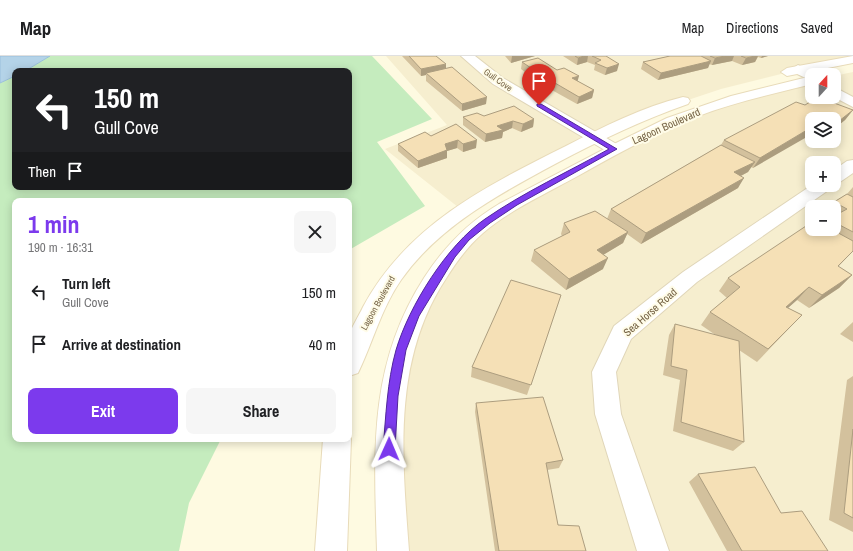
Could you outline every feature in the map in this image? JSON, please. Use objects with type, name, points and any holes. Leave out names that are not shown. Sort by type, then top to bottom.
[{"type":"street","name":"Gull Cove","points":[[467,56],[498,81],[614,149]]},
{"type":"street","name":"Lagoon Boulevard","points":[[827,68],[853,59]]},
{"type":"street","points":[[841,75],[853,72]]},
{"type":"street","name":"Lagoon Boulevard","points":[[352,358],[365,324],[387,284],[404,261],[434,233],[486,195],[594,138],[691,99],[721,89],[805,75]]},
{"type":"street","name":"Lagoon Boulevard","points":[[393,551],[389,435],[393,396],[401,350],[415,316],[432,283],[466,238],[487,221],[514,204],[614,149],[692,113],[805,76]]},
{"type":"street","points":[[841,95],[853,103]]},
{"type":"street","points":[[841,173],[853,165]]},
{"type":"street","name":"Sea Horse Road","points":[[653,551],[608,414],[604,372],[622,333],[690,277],[814,192]]},
{"type":"street","points":[[331,551],[337,442]]},
{"type":"shaded area","points":[[386,56],[853,56],[721,89],[676,104],[594,138],[463,211],[385,149],[447,125]]},
{"type":"shaded area","points":[[853,72],[853,551],[393,551],[389,477],[415,316],[487,221],[664,125],[805,82],[805,104],[841,104],[841,75]]},
{"type":"green space","points":[[50,56],[372,56],[432,119],[377,142],[425,206],[352,248],[352,198],[12,198],[12,442],[220,442],[189,503],[179,551],[0,551],[0,83],[12,77],[12,190],[352,190],[352,68],[30,68]]},
{"type":"water","points":[[0,56],[50,56],[30,68],[12,68],[12,77],[0,83]]},
{"type":"building","points":[[409,56],[436,56],[446,64],[421,69]]},
{"type":"building","points":[[592,56],[606,56],[619,64],[607,68],[595,63],[601,60]]},
{"type":"building","points":[[670,56],[701,56],[711,61],[661,73],[643,62]]},
{"type":"building","points":[[710,56],[725,56],[715,58]]},
{"type":"building","points":[[741,56],[755,56],[746,58]]},
{"type":"building","points":[[538,58],[557,70],[564,68],[579,76],[572,78],[594,90],[579,97],[522,62]]},
{"type":"building","points":[[452,67],[487,97],[462,104],[426,73]]},
{"type":"building","points":[[796,102],[805,105],[837,104],[853,110],[841,119],[841,112],[805,112],[805,131],[760,158],[724,140]]},
{"type":"building","points":[[514,106],[534,119],[523,124],[513,121],[497,126],[503,130],[486,134],[463,117],[477,113],[484,116]]},
{"type":"building","points":[[456,124],[477,140],[463,144],[458,140],[445,144],[447,150],[418,161],[398,144],[425,132],[431,136]]},
{"type":"building","points":[[721,145],[755,162],[734,172],[744,178],[646,233],[611,209]]},
{"type":"building","points":[[847,194],[853,197],[853,232],[841,226],[841,212],[847,209],[841,206],[841,200],[837,200]]},
{"type":"building","points":[[595,211],[628,232],[597,250],[608,258],[569,279],[534,250],[570,232],[564,223]]},
{"type":"building","points":[[805,227],[805,236],[841,236],[841,234],[853,241],[853,251],[838,266],[852,275],[822,295],[809,287],[786,307],[802,315],[768,349],[710,312],[740,287],[728,278]]},
{"type":"building","points":[[511,280],[561,295],[531,385],[472,367]]},
{"type":"building","points":[[675,324],[739,341],[744,442],[681,422],[687,370],[671,366]]},
{"type":"building","points":[[543,397],[563,460],[546,463],[558,525],[579,526],[586,551],[499,551],[476,403]]},
{"type":"building","points":[[853,429],[853,518],[844,513]]},
{"type":"building","points":[[755,467],[781,513],[802,511],[828,551],[742,551],[698,474]]},
{"type":"route","points":[[389,449],[393,396],[401,350],[426,294],[452,255],[466,238],[487,221],[514,204],[614,149],[539,105]]}]
